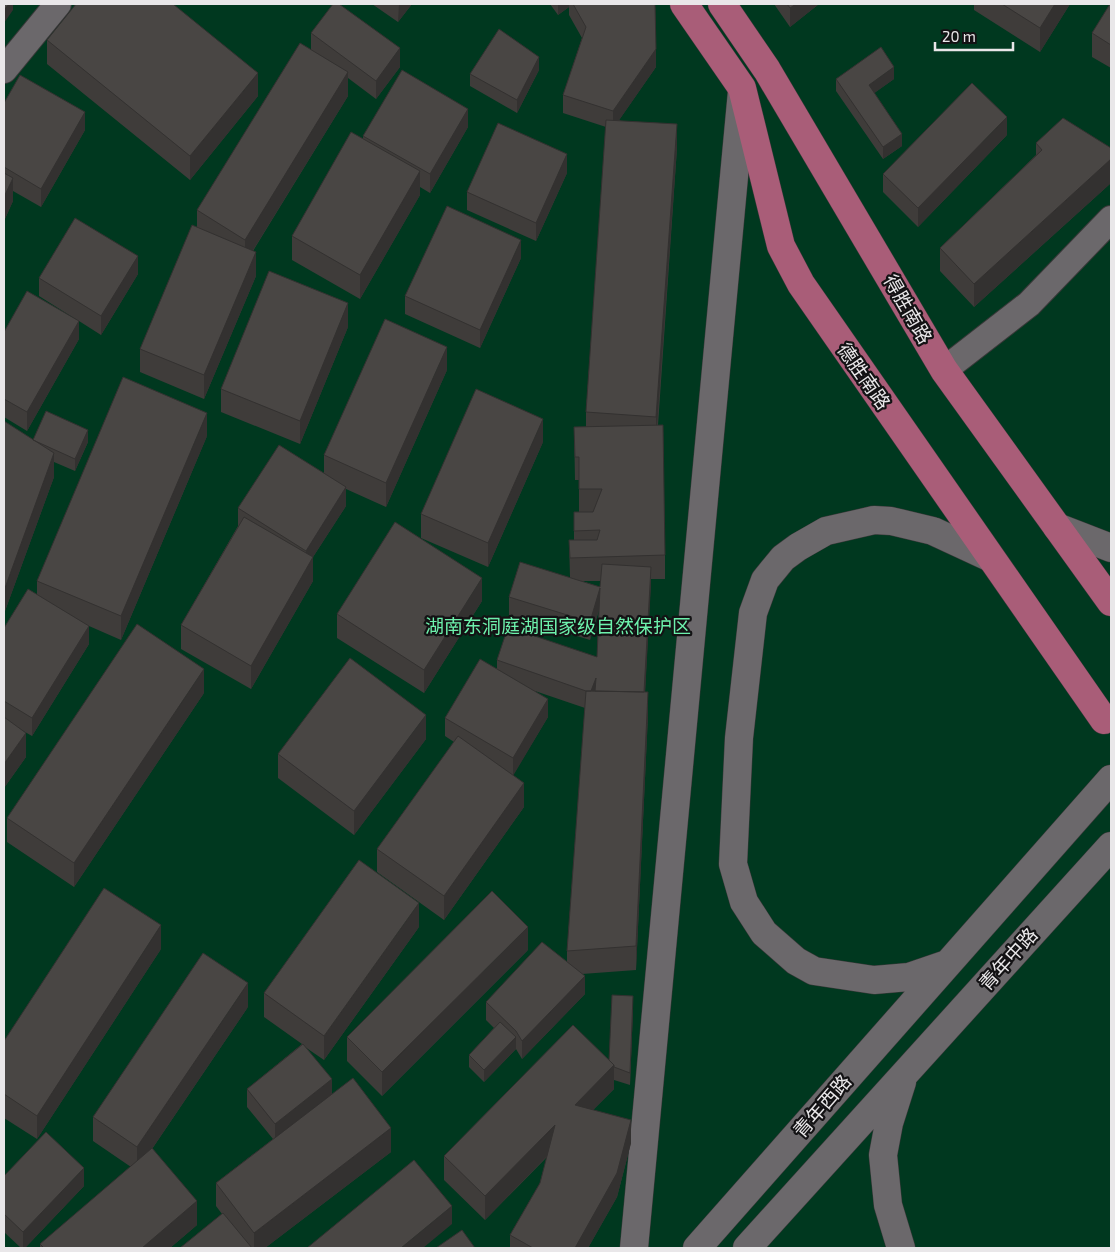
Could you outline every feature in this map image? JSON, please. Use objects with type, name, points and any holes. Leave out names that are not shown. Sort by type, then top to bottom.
[{"type":"main road","name":"德胜南路","points":[[684,4],[742,88],[782,246],[800,284],[1104,720]]},
{"type":"main road","name":"得胜南路","points":[[722,4],[767,70],[944,370],[1111,602]]},
{"type":"main road","points":[[634,1248],[742,88]]},
{"type":"main road","points":[[989,557],[932,531],[891,521],[874,520],[826,531],[783,558],[765,580],[753,613],[739,738],[734,864],[744,902],[764,933],[796,961],[814,972],[874,980],[910,977],[947,964],[1111,779]]},
{"type":"main road","points":[[1057,527],[1111,548]]},
{"type":"main road","name":"青年中路","points":[[906,1073],[1111,846]]},
{"type":"main road","name":"青年西路","points":[[697,1248],[947,964]]},
{"type":"main road","points":[[901,1248],[888,1205],[883,1155],[889,1123],[906,1073]]},
{"type":"main road","name":"青年西路","points":[[747,1248],[906,1073]]},
{"type":"street","points":[[4,70],[58,4]]},
{"type":"street","points":[[944,370],[1029,304],[1111,219]]},
{"type":"green space","name":"湖南东洞庭湖国家级自然保护区","points":[[4,4],[1111,4],[1111,1248],[4,1248]]},
{"type":"building","points":[[76,4],[173,4],[258,73],[190,156],[47,40]]},
{"type":"building","points":[[333,4],[339,4],[400,48],[376,81],[311,33]]},
{"type":"building","points":[[573,4],[655,4],[656,49],[613,111],[563,95],[586,27]]},
{"type":"building","points":[[787,4],[796,4],[790,8]]},
{"type":"building","points":[[1002,4],[1055,4],[1040,28]]},
{"type":"building","points":[[1111,4],[1111,45],[1092,33]]},
{"type":"building","points":[[499,29],[539,57],[517,100],[470,74]]},
{"type":"building","points":[[300,43],[348,72],[245,240],[197,210]]},
{"type":"building","points":[[881,47],[894,67],[869,85],[902,134],[883,147],[836,79]]},
{"type":"building","points":[[402,70],[468,109],[430,174],[363,136]]},
{"type":"building","points":[[20,75],[85,112],[41,189],[4,167],[4,103]]},
{"type":"building","points":[[972,83],[1007,117],[918,208],[883,174]]},
{"type":"building","points":[[1063,118],[1111,148],[1111,159],[974,284],[940,248],[1042,150],[1036,143]]},
{"type":"building","points":[[606,120],[677,124],[656,417],[586,412]]},
{"type":"building","points":[[498,123],[567,154],[536,223],[467,192]]},
{"type":"building","points":[[351,132],[420,171],[360,275],[292,236]]},
{"type":"building","points":[[4,173],[13,178],[4,197]]},
{"type":"building","points":[[447,206],[521,240],[480,330],[405,296]]},
{"type":"building","points":[[75,218],[138,256],[101,316],[39,278]]},
{"type":"building","points":[[192,225],[256,252],[204,375],[140,349]]},
{"type":"building","points":[[269,271],[348,303],[300,421],[221,389]]},
{"type":"building","points":[[27,291],[79,321],[27,412],[4,399],[4,332]]},
{"type":"building","points":[[385,319],[447,347],[386,483],[324,455]]},
{"type":"building","points":[[123,377],[207,413],[121,616],[37,581]]},
{"type":"building","points":[[476,389],[543,419],[488,543],[421,514]]},
{"type":"building","points":[[46,411],[88,430],[75,459],[33,440]]},
{"type":"building","points":[[4,421],[54,453],[5,588],[4,587]]},
{"type":"building","points":[[663,425],[665,555],[570,558],[569,540],[597,540],[600,530],[574,531],[574,512],[593,512],[602,489],[579,489],[579,457],[575,457],[574,427]]},
{"type":"building","points":[[279,445],[346,487],[306,551],[238,508]]},
{"type":"building","points":[[244,517],[313,557],[251,666],[181,625]]},
{"type":"building","points":[[395,522],[482,578],[424,670],[337,614]]},
{"type":"building","points":[[520,562],[600,587],[602,564],[651,567],[644,692],[595,691],[596,678],[591,691],[586,691],[497,660],[508,627],[597,657],[600,588],[590,622],[509,597]]},
{"type":"building","points":[[28,589],[89,626],[32,718],[4,701],[4,628]]},
{"type":"building","points":[[137,624],[204,669],[74,863],[7,818]]},
{"type":"building","points":[[350,658],[426,715],[354,811],[278,754]]},
{"type":"building","points":[[480,659],[548,699],[513,758],[445,718]]},
{"type":"building","points":[[586,691],[648,692],[636,946],[567,951]]},
{"type":"building","points":[[4,717],[26,733],[4,764]]},
{"type":"building","points":[[458,736],[524,783],[444,896],[377,849]]},
{"type":"building","points":[[359,860],[419,903],[324,1036],[264,993]]},
{"type":"building","points":[[104,888],[161,925],[37,1116],[4,1094],[4,1041]]},
{"type":"building","points":[[492,891],[528,927],[382,1072],[347,1037]]},
{"type":"building","points":[[542,942],[585,976],[522,1041],[516,1031],[486,1002]]},
{"type":"building","points":[[203,953],[248,983],[137,1147],[93,1117]]},
{"type":"building","points":[[612,995],[633,996],[630,1073],[614,1067],[609,1060]]},
{"type":"building","points":[[500,1022],[516,1037],[484,1070],[469,1055]]},
{"type":"building","points":[[573,1025],[614,1065],[575,1105],[631,1120],[617,1173],[575,1248],[533,1248],[510,1235],[540,1183],[555,1125],[485,1196],[444,1156]]},
{"type":"building","points":[[303,1044],[332,1079],[275,1124],[247,1089]]},
{"type":"building","points":[[353,1078],[391,1128],[254,1233],[216,1183]]},
{"type":"building","points":[[46,1132],[84,1168],[23,1232],[4,1214],[4,1176]]},
{"type":"building","points":[[152,1148],[197,1201],[142,1248],[44,1248],[40,1244]]},
{"type":"building","points":[[414,1160],[452,1206],[401,1248],[307,1248]]},
{"type":"building","points":[[223,1213],[252,1248],[180,1248]]},
{"type":"building","points":[[462,1230],[475,1248],[436,1248]]}]
